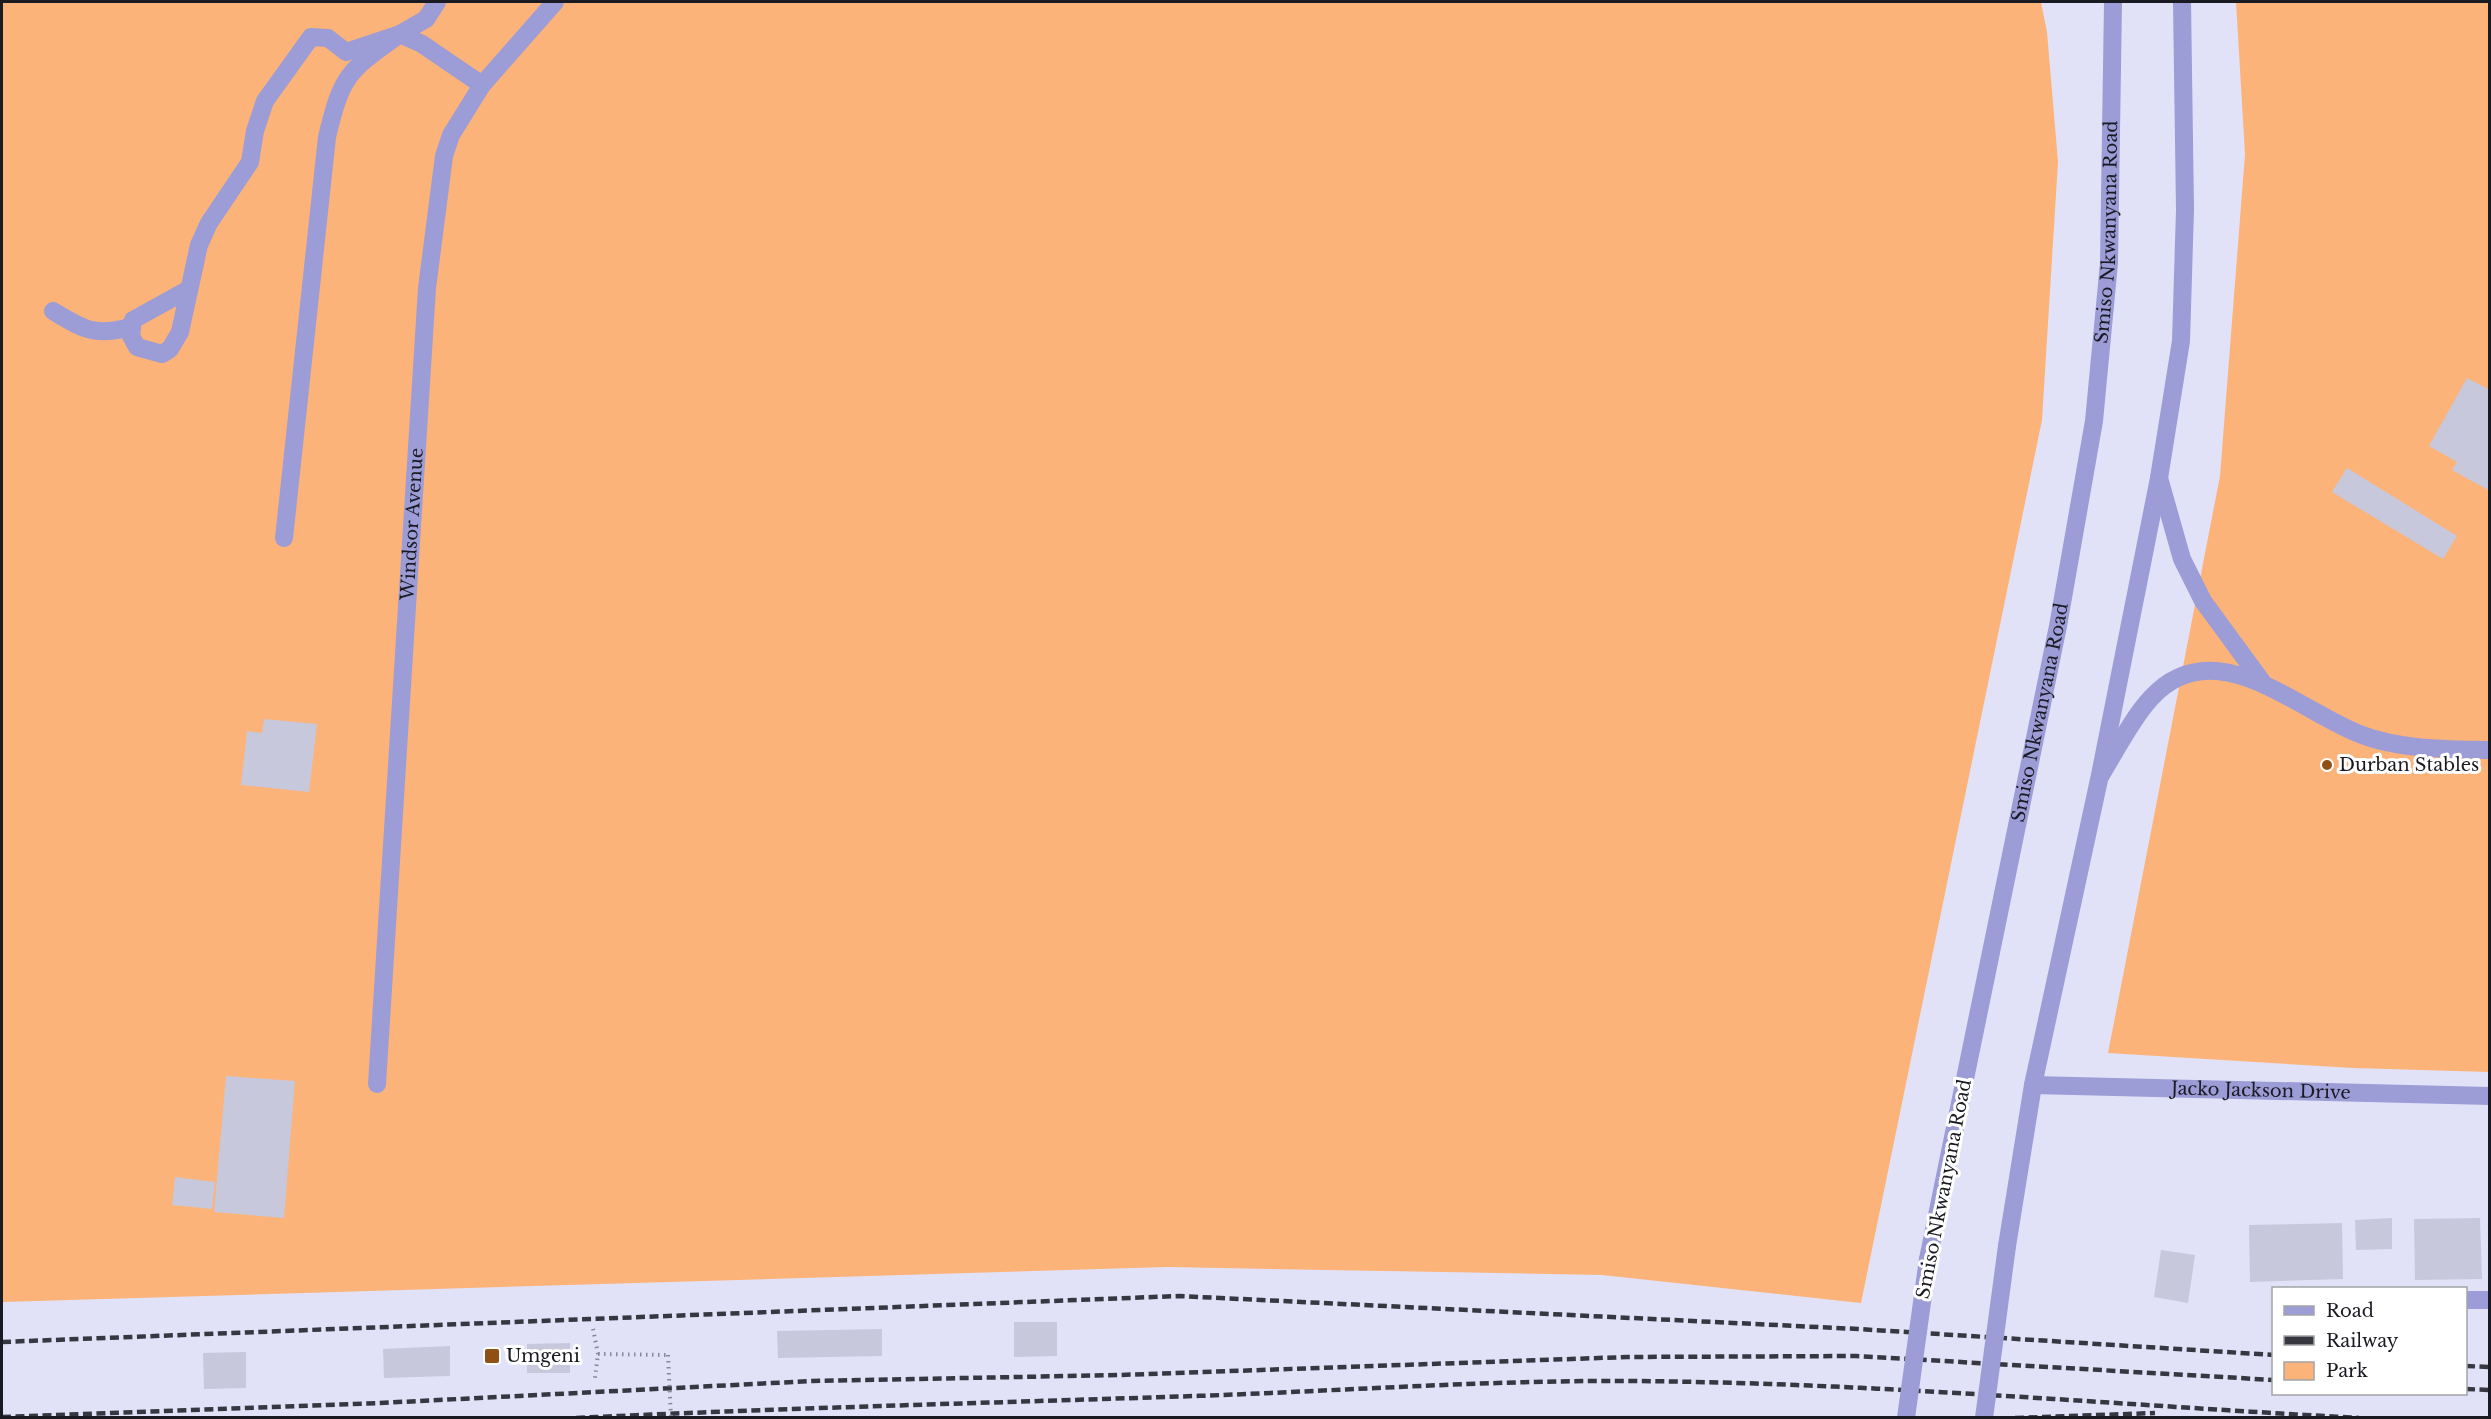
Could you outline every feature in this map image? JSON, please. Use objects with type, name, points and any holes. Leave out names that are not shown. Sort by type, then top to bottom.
[{"type":"street","points":[[284,538],[327,137],[336,96],[352,69],[400,34],[426,19],[437,2]]},
{"type":"street","name":"Windsor Avenue","points":[[377,1084],[427,288],[444,156],[451,135],[482,85],[555,2]]},
{"type":"street","name":"Smiso Nkwanyana Road","points":[[1906,1418],[1928,1259],[2058,626],[2094,421],[2109,263],[2113,2]]},
{"type":"street","points":[[1984,1418],[2007,1246],[2033,1085],[2100,775],[2159,478],[2181,340],[2185,210],[2182,2]]},
{"type":"street","points":[[189,289],[133,320],[130,327],[137,347],[162,354],[170,349],[180,332],[200,245],[209,223],[250,162],[255,131],[265,101],[311,37],[328,38],[346,52],[400,34],[422,44],[482,85]]},
{"type":"street","points":[[52,311],[81,328],[93,332],[110,333],[130,327]]},
{"type":"street","points":[[2159,478],[2182,559],[2203,601],[2264,684]]},
{"type":"street","points":[[2100,775],[2151,697],[2170,683],[2189,674],[2213,669],[2237,673],[2264,684],[2363,735],[2413,747],[2490,750]]},
{"type":"street","name":"Jacko Jackson Drive","points":[[2033,1085],[2490,1096]]},
{"type":"street","points":[[2467,1300],[2490,1300]]},
{"type":"path","points":[[592,1329],[598,1354],[595,1378]]},
{"type":"path","points":[[598,1354],[668,1356],[671,1418]]},
{"type":"green space","points":[[2,2],[2041,2],[2047,32],[2058,162],[2042,420],[1861,1303],[1602,1275],[1168,1267],[2,1302]]},
{"type":"green space","name":"Durban Stables","points":[[2236,2],[2489,2],[2489,1072],[2353,1068],[2108,1053],[2220,476],[2245,154]]},
{"type":"building","points":[[2467,378],[2490,390],[2490,491],[2452,470],[2457,462],[2429,446]]},
{"type":"building","points":[[2347,468],[2457,536],[2443,559],[2332,492]]},
{"type":"building","points":[[264,719],[317,724],[309,792],[241,785],[247,731],[262,733]]},
{"type":"building","points":[[226,1076],[295,1081],[284,1218],[214,1212]]},
{"type":"building","points":[[175,1177],[215,1182],[212,1209],[172,1205]]},
{"type":"building","points":[[2392,1218],[2392,1249],[2356,1250],[2355,1220]]},
{"type":"building","points":[[2480,1218],[2482,1279],[2415,1280],[2414,1219]]},
{"type":"building","points":[[2342,1223],[2343,1279],[2250,1282],[2249,1225]]},
{"type":"building","points":[[2161,1250],[2195,1255],[2188,1303],[2154,1297]]},
{"type":"building","points":[[1014,1322],[1057,1322],[1057,1356],[1014,1357]]},
{"type":"building","points":[[882,1329],[882,1356],[778,1358],[777,1331]]},
{"type":"building","points":[[570,1343],[570,1373],[527,1373],[527,1344]]},
{"type":"building","points":[[450,1346],[450,1376],[384,1378],[383,1349]]},
{"type":"building","points":[[246,1352],[246,1388],[204,1389],[203,1353]]},
{"type":"railway","points":[[2,1342],[1179,1296],[1858,1329],[2272,1355]]},
{"type":"railway","points":[[2,1417],[380,1403],[812,1381],[1120,1375],[1627,1357],[1856,1356],[2272,1380]]},
{"type":"railway","points":[[2467,1366],[2490,1367]]},
{"type":"railway","points":[[576,1418],[1579,1381],[1725,1383],[1906,1390],[2359,1418]]},
{"type":"railway","points":[[2467,1389],[2490,1390]]},
{"type":"railway","points":[[2015,1418],[2155,1413]]},
{"type":"place","name":"Durban Stables","points":[[2327,765]]},
{"type":"place","name":"Umgeni","points":[[492,1356]]}]
